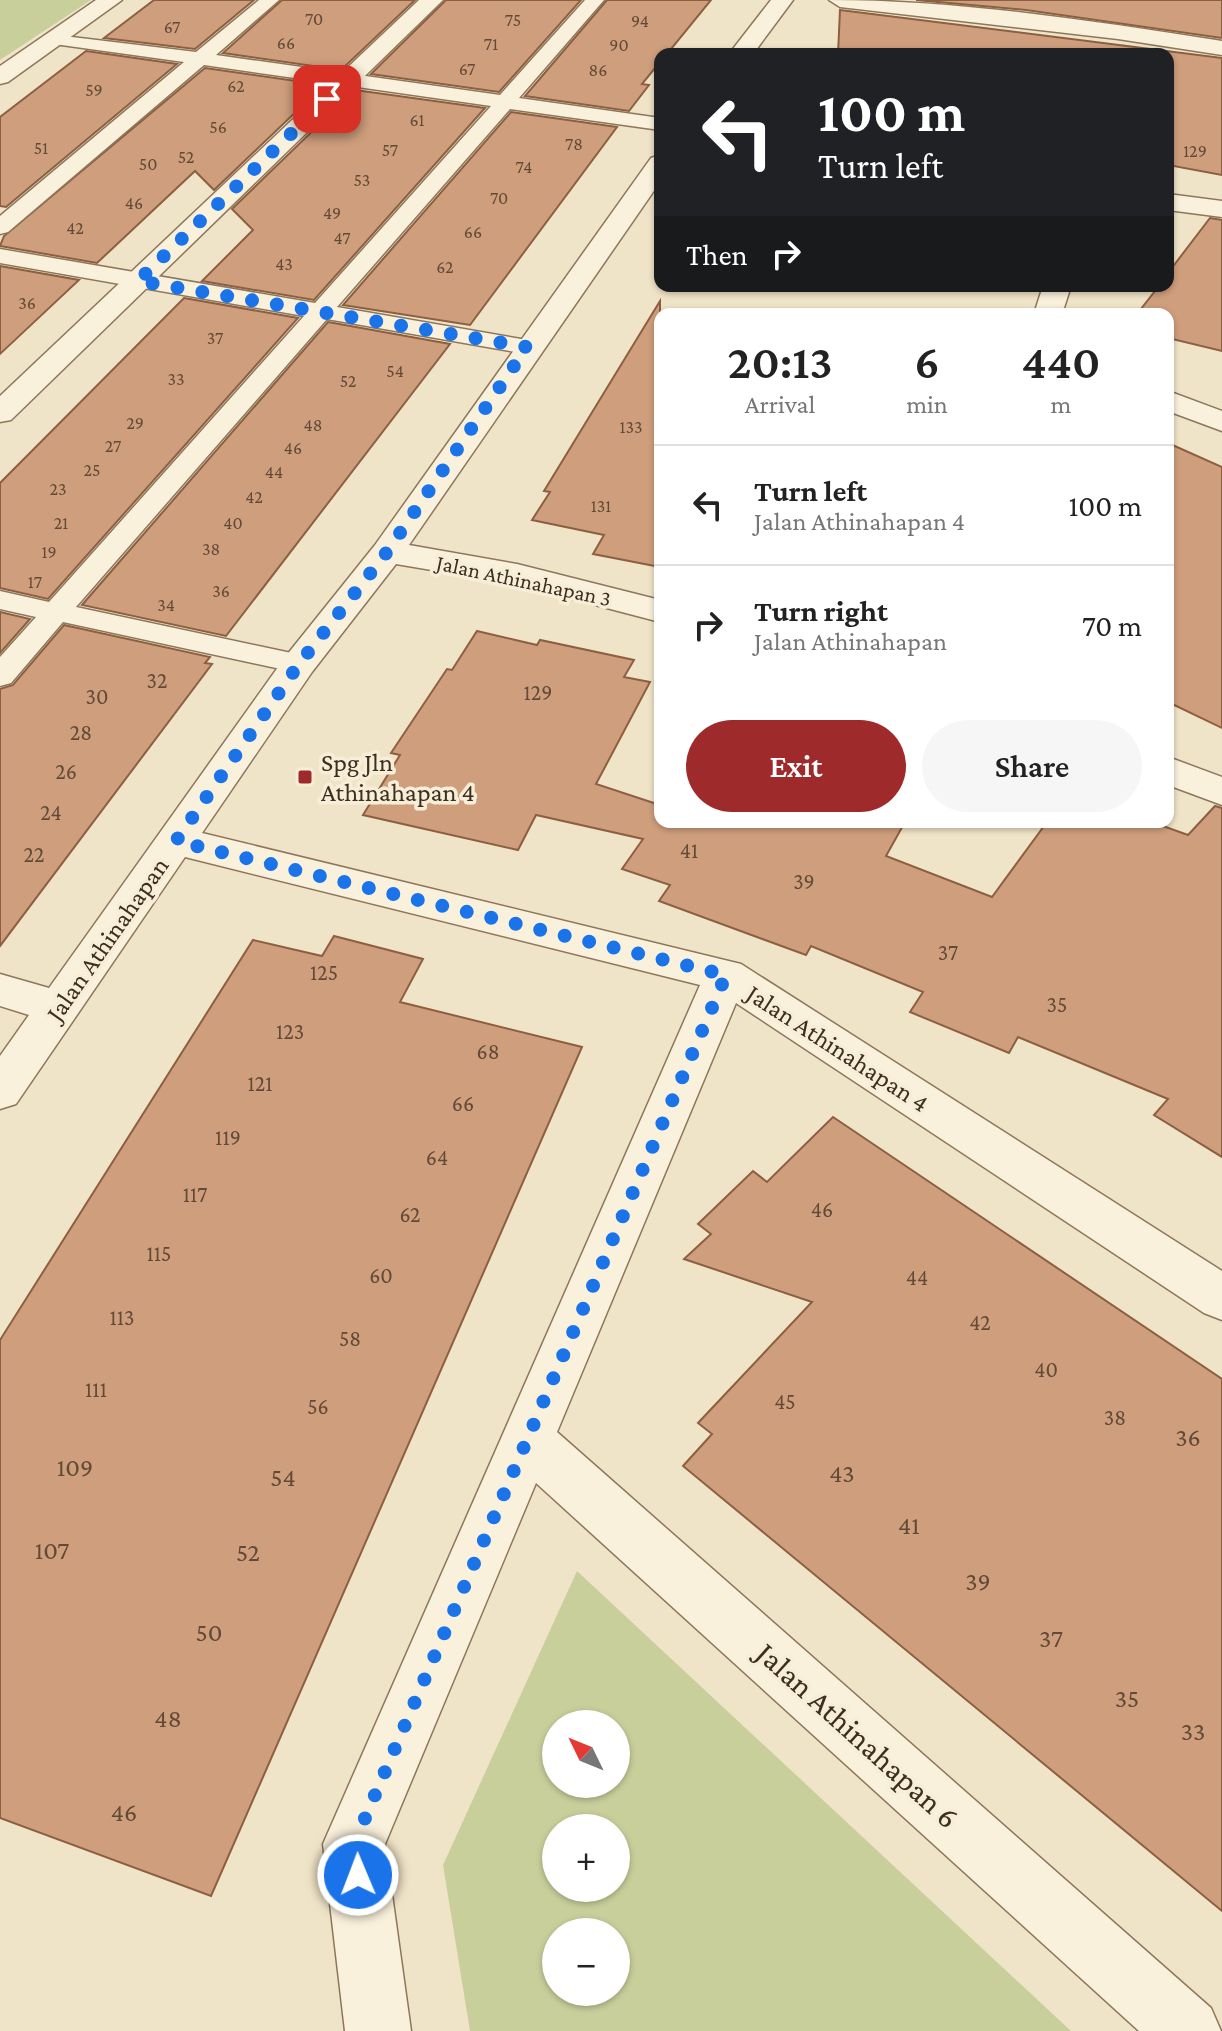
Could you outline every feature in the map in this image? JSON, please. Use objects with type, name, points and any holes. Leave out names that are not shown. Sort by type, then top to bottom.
[{"type":"street","points":[[0,77],[111,0]]},
{"type":"street","points":[[0,413],[432,0]]},
{"type":"street","points":[[746,48],[782,0]]},
{"type":"street","points":[[840,0],[1118,32],[1222,48]]},
{"type":"street","name":"Jalan Athinahapan","points":[[0,1091],[299,664],[387,552],[527,347],[654,171]]},
{"type":"street","points":[[1174,203],[1222,209]]},
{"type":"street","points":[[1174,402],[1222,422]]},
{"type":"street","name":"Jalan Athinahapan 3","points":[[387,552],[517,574],[654,609]]},
{"type":"street","points":[[1174,772],[1222,792]]},
{"type":"street","name":"Jalan Athinahapan 4","points":[[176,841],[726,975],[1222,1298]]},
{"type":"street","points":[[378,2031],[354,1844],[726,975]]},
{"type":"street","points":[[0,990],[58,1007]]},
{"type":"street","name":"Jalan Athinahapan 6","points":[[527,1440],[1188,2031]]},
{"type":"lane","points":[[0,227],[198,57],[270,0]]},
{"type":"lane","points":[[0,676],[595,0]]},
{"type":"lane","points":[[54,38],[654,123]]},
{"type":"lane","points":[[0,256],[527,347]]},
{"type":"lane","points":[[0,600],[299,664]]},
{"type":"green space","points":[[0,0],[91,0],[0,60]]},
{"type":"green space","points":[[577,1571],[1071,2031],[470,2031],[443,1865]]},
{"type":"building","points":[[154,0],[254,0],[195,49],[104,38]]},
{"type":"building","points":[[282,0],[415,0],[341,70],[223,53]]},
{"type":"building","points":[[446,0],[581,0],[499,92],[371,74]]},
{"type":"building","points":[[607,0],[711,0],[672,48],[654,48],[654,69],[642,84],[649,85],[629,111],[525,96]]},
{"type":"building","points":[[916,0],[1222,0],[1222,38],[1026,10]]},
{"type":"building","points":[[840,10],[1142,48],[838,48]]},
{"type":"building","points":[[86,51],[177,64],[6,207],[0,206],[0,117]]},
{"type":"building","points":[[1174,52],[1222,58],[1222,175],[1174,166]]},
{"type":"building","points":[[205,68],[324,85],[214,190],[195,171],[97,263],[0,246],[4,236]]},
{"type":"building","points":[[355,90],[485,108],[314,300],[202,281],[253,230],[232,209]]},
{"type":"building","points":[[511,112],[617,127],[470,325],[343,305]]},
{"type":"building","points":[[1210,218],[1222,220],[1222,351],[1174,339],[1174,308],[1142,308],[1154,292],[1174,292],[1174,265]]},
{"type":"building","points":[[0,266],[79,280],[0,354]]},
{"type":"building","points":[[184,298],[298,318],[48,599],[0,588],[0,483]]},
{"type":"building","points":[[654,311],[654,566],[593,554],[604,535],[532,520],[550,492],[544,491]]},
{"type":"building","points":[[328,322],[450,344],[226,636],[82,605]]},
{"type":"building","points":[[1174,446],[1222,467],[1222,728],[1174,705]]},
{"type":"building","points":[[0,612],[30,619],[0,653]]},
{"type":"building","points":[[64,625],[210,657],[205,663],[212,664],[0,946],[0,689],[13,685]]},
{"type":"building","points":[[477,631],[537,645],[540,640],[634,660],[624,677],[650,682],[596,784],[654,803],[654,828],[902,828],[886,856],[992,897],[1043,828],[1169,828],[1188,835],[1215,806],[1222,808],[1222,1157],[1154,1115],[1168,1099],[1018,1037],[1009,1053],[910,1012],[923,992],[811,946],[806,955],[659,901],[670,885],[622,869],[643,839],[536,815],[518,850],[363,815],[400,755],[391,753],[447,669],[452,670]]},
{"type":"building","points":[[334,936],[423,959],[400,1002],[582,1047],[211,1896],[0,1818],[0,1340],[253,940],[322,956]]},
{"type":"building","points":[[833,1117],[1222,1379],[1222,1911],[683,1466],[712,1434],[698,1423],[812,1302],[684,1259],[711,1234],[698,1224],[753,1171],[767,1182]]},
{"type":"place","name":"Spg Jln Athinahapan 4","points":[[305,777]]},
{"type":"route","points":[[327,99],[138,281],[348,314],[527,347],[387,552],[299,664],[176,841],[726,975],[354,1844],[358,1875]]}]
